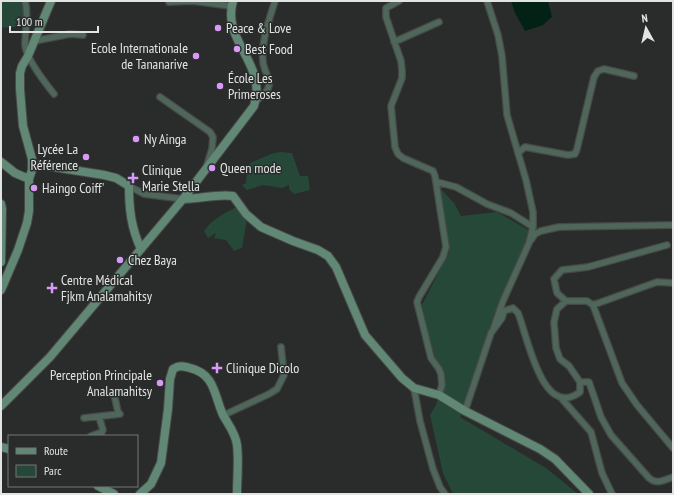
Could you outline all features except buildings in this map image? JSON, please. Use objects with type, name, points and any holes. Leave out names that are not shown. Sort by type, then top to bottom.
[{"type":"main road","points":[[1,290],[9,273],[27,223],[29,211],[29,179],[32,170],[32,159],[24,126],[20,89],[21,70],[50,1]]},
{"type":"main road","points":[[1,406],[50,357],[183,199],[206,167],[251,111],[256,101],[258,92],[255,74],[236,38],[232,24],[232,4]]},
{"type":"main road","points":[[1,162],[15,173],[29,179]]},
{"type":"main road","points":[[32,170],[35,166],[41,165],[104,175],[116,178],[130,186],[129,200],[132,227],[141,249]]},
{"type":"main road","points":[[183,199],[233,196],[246,214],[262,227],[318,250],[328,256],[336,267],[365,335],[402,378],[414,388],[439,395],[465,411],[540,449],[555,459],[589,494]]},
{"type":"main road","points":[[1,204],[1,262]]},
{"type":"main road","points":[[140,494],[151,484],[161,462],[168,409],[170,379],[173,369],[180,366],[203,373],[209,379],[233,432],[237,444],[237,494]]},
{"type":"main road","points":[[100,487],[114,494]]},
{"type":"street","points":[[25,1],[27,19],[25,47],[28,56],[54,94]]},
{"type":"street","points":[[169,2],[193,1],[232,4]]},
{"type":"street","points":[[256,101],[265,94],[269,87],[269,82],[264,70],[263,52],[274,1]]},
{"type":"street","points":[[399,1],[386,8],[386,17],[401,61],[402,70],[402,78],[391,106],[395,147],[398,154],[402,158],[433,171],[437,182],[446,247],[445,253],[417,302],[431,358],[439,368],[441,374],[442,385],[439,395]]},
{"type":"street","points":[[487,1],[498,35],[502,56],[507,115],[532,203],[533,227],[529,243]]},
{"type":"street","points":[[394,42],[439,22]]},
{"type":"street","points":[[34,41],[70,34],[83,35]]},
{"type":"street","points":[[518,153],[525,147],[568,156],[575,154],[594,77],[598,71],[604,69],[634,76]]},
{"type":"street","points":[[160,97],[210,132],[213,136],[212,149],[206,167]]},
{"type":"street","points":[[437,182],[456,187],[487,204],[511,213],[533,227]]},
{"type":"street","points":[[130,186],[144,194],[183,199]]},
{"type":"street","points":[[465,411],[503,301],[529,243],[535,234],[540,231],[559,227],[673,225]]},
{"type":"street","points":[[566,301],[557,294],[554,279],[562,270],[588,267],[667,245]]},
{"type":"street","points":[[593,305],[657,282],[673,283]]},
{"type":"street","points":[[562,399],[572,398],[580,392],[580,382],[568,366],[560,359],[556,348],[554,322],[557,309],[566,301],[588,300],[593,305],[622,383],[637,405],[673,448]]},
{"type":"street","points":[[491,333],[502,318],[504,312],[513,308],[516,310],[520,317],[541,380],[551,391],[562,399],[590,432],[594,440],[602,473],[612,494]]},
{"type":"street","points":[[224,415],[277,389],[284,375],[281,347]]},
{"type":"street","points":[[580,382],[590,382],[602,417],[611,436],[649,478],[653,481],[659,482],[673,477]]},
{"type":"street","points":[[414,388],[420,421],[433,469],[440,488],[445,494]]},
{"type":"street","points":[[84,418],[120,414],[118,412],[114,394]]},
{"type":"street","points":[[94,435],[102,432],[103,430],[99,417]]},
{"type":"green space","points":[[1,1],[22,1],[25,26],[1,28]]},
{"type":"green space","points":[[280,152],[292,153],[300,176],[308,176],[310,190],[294,194],[289,189],[289,185],[282,188],[263,185],[247,190],[242,185],[246,183],[250,163],[271,154]]},
{"type":"green space","points":[[439,187],[454,203],[461,216],[497,212],[530,231],[523,258],[460,417],[546,468],[578,494],[453,494],[443,473],[430,415],[436,405],[443,381],[430,343],[422,305],[449,252]]},
{"type":"green space","points":[[237,207],[247,219],[242,248],[234,251],[226,240],[214,238],[216,233],[208,238],[204,231],[223,214]]},
{"type":"shaded area","points":[[511,1],[548,1],[552,17],[543,25],[525,31],[515,13]]},
{"type":"place","name":"Peace & Love","points":[[218,28]]},
{"type":"place","name":"Best Food","points":[[237,49]]},
{"type":"place","name":"Ecole Internationale de Tananarive","points":[[196,56]]},
{"type":"place","name":"École Les Primeroses","points":[[220,86]]},
{"type":"place","name":"Ny Ainga","points":[[136,139]]},
{"type":"place","name":"Lycée La Référence","points":[[86,157]]},
{"type":"place","name":"Queen mode","points":[[212,168]]},
{"type":"place","name":"Clinique Marie Stella","points":[[133,178]]},
{"type":"place","name":"Haingo Coiff'","points":[[34,188]]},
{"type":"place","name":"Chez Baya","points":[[120,260]]},
{"type":"place","name":"Centre Médical Fjkm Analamahitsy","points":[[52,288]]},
{"type":"place","name":"Clinique Dicolo","points":[[217,368]]},
{"type":"place","name":"Perception Principale Analamahitsy","points":[[160,383]]}]
